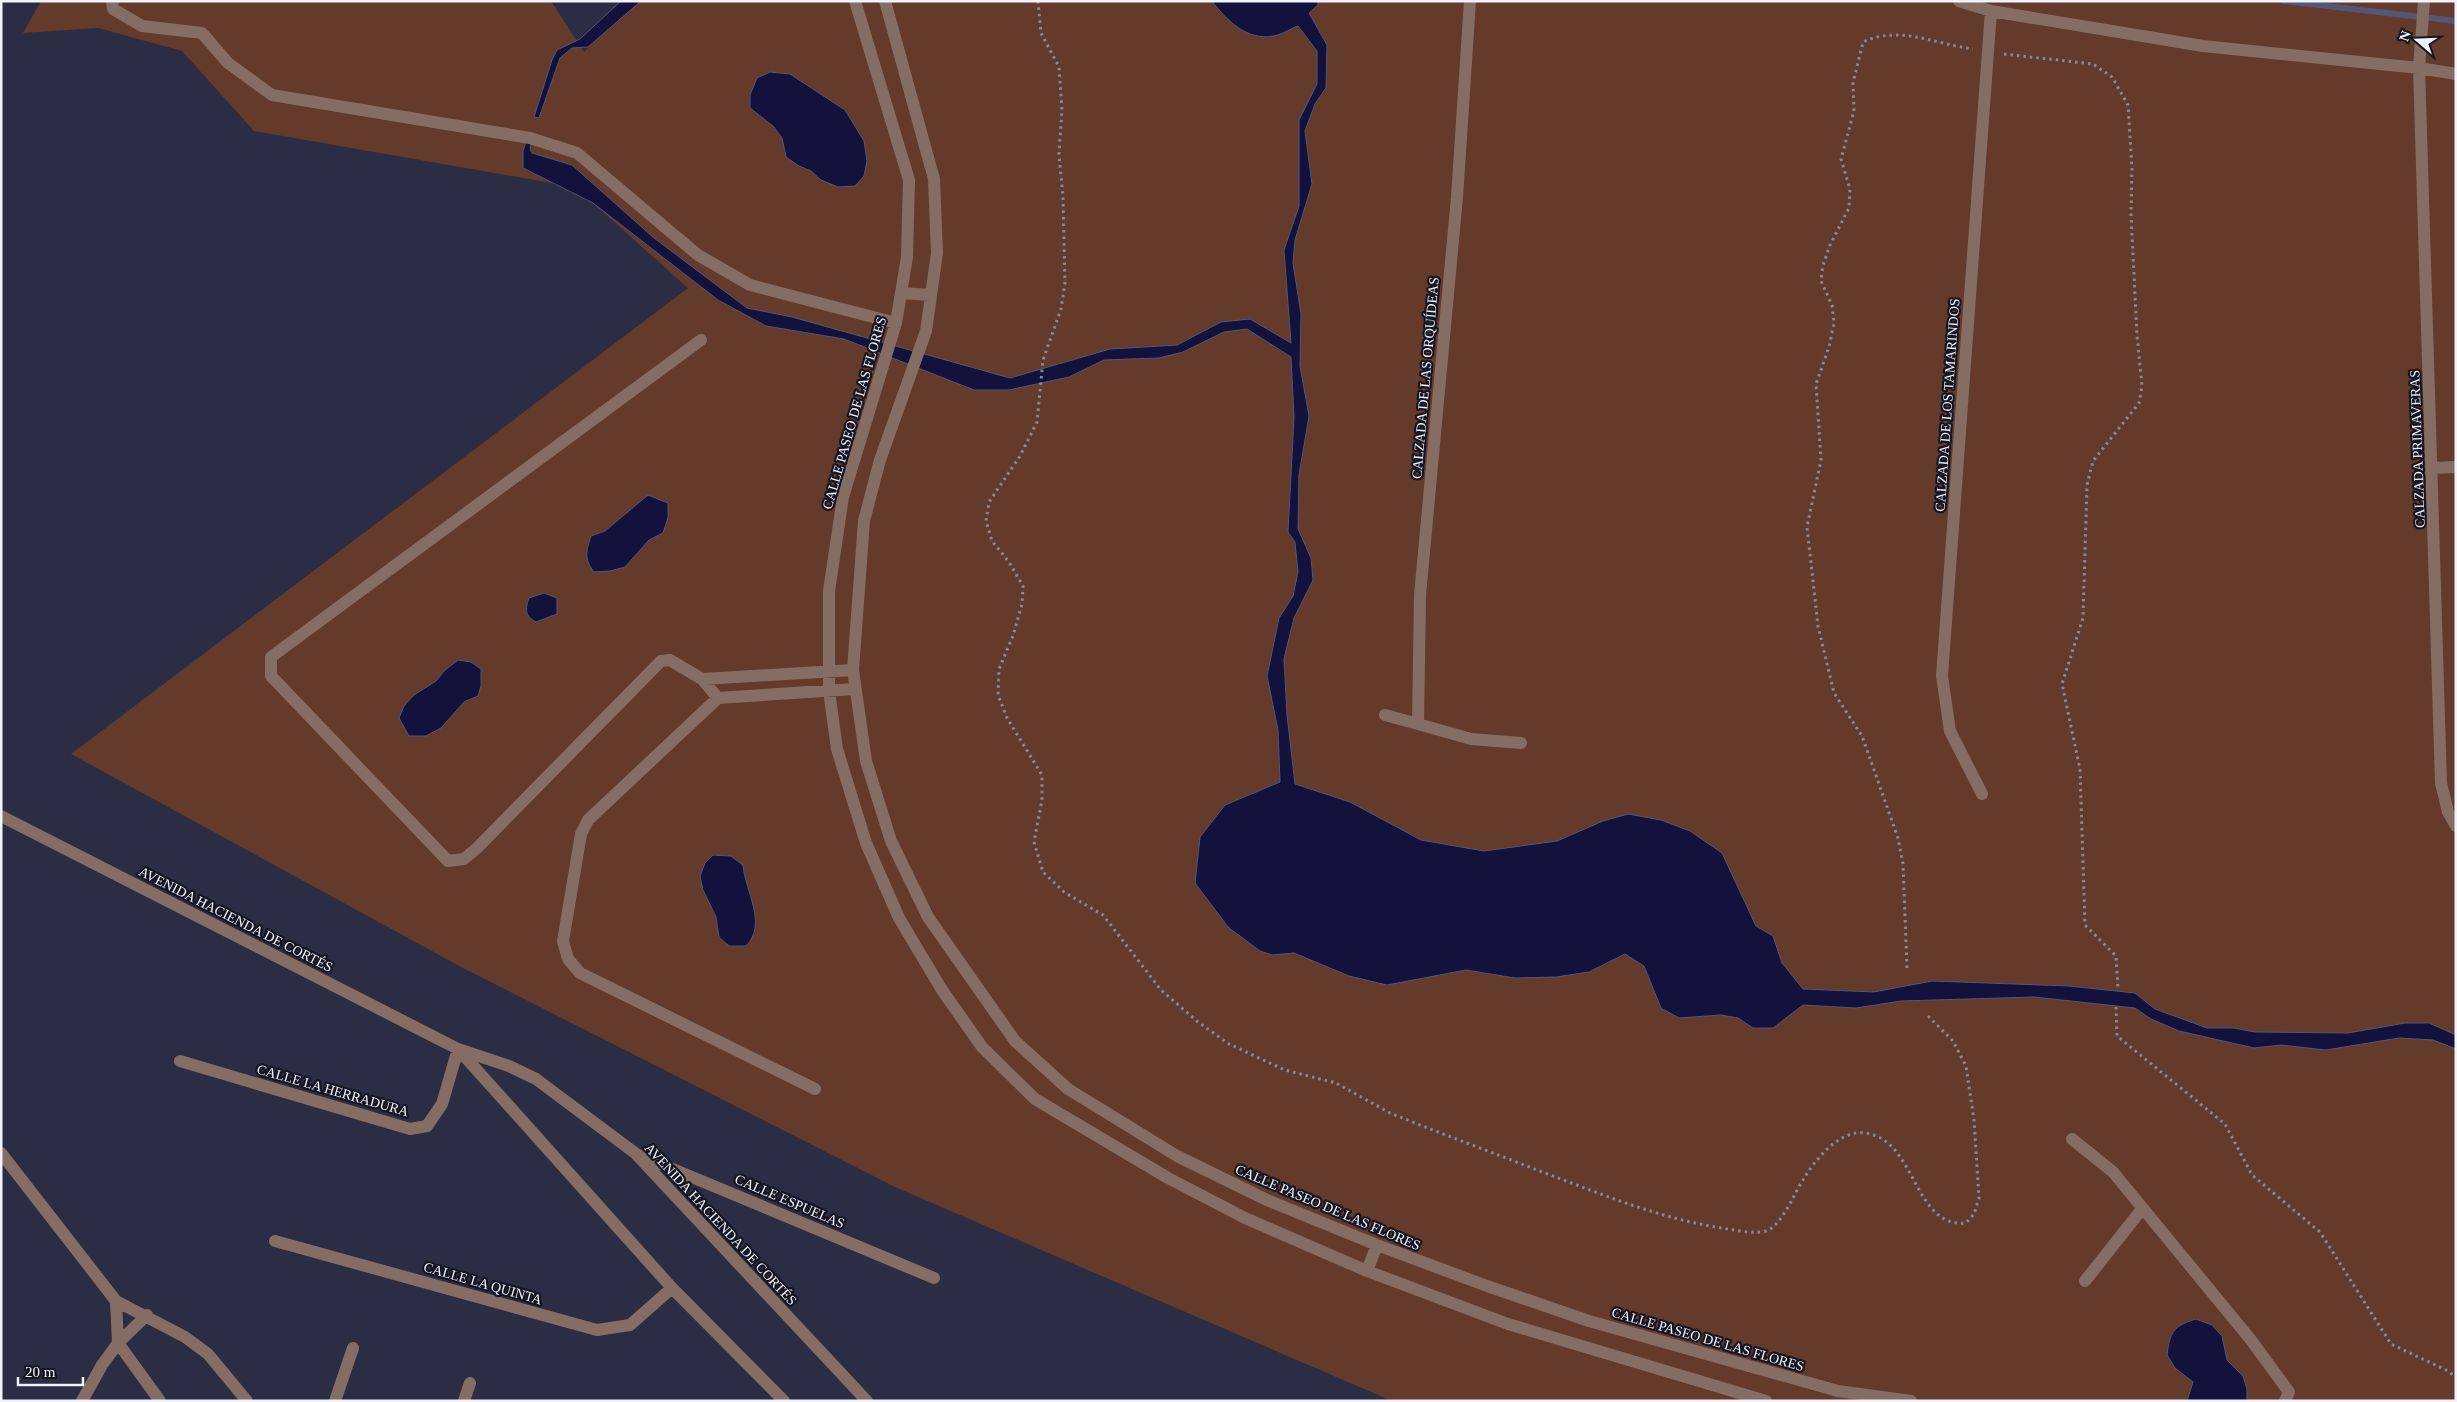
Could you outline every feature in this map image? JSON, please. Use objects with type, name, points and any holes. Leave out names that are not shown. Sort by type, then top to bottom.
[{"type":"street","points":[[112,1],[113,9],[142,26],[202,33],[228,63],[272,95],[530,138],[576,153],[698,255],[750,285],[896,323]]},
{"type":"street","name":"CALLE PASEO DE LAS FLORES","points":[[855,1],[909,180],[907,257],[896,323],[843,498],[829,591],[827,671],[838,749],[866,843],[899,918],[942,990],[982,1047],[1035,1099],[1168,1178],[1245,1218],[1367,1271],[1508,1324],[1766,1401]]},
{"type":"street","name":"CALLE PASEO DE LAS FLORES","points":[[886,1],[934,179],[937,253],[926,332],[880,460],[864,521],[853,670],[854,689],[866,761],[891,841],[928,918],[1015,1041],[1068,1089],[1177,1156],[1267,1200],[1377,1245],[1589,1321],[1836,1396],[1911,1401]]},
{"type":"street","name":"CALZADA DE LAS ORQUÍDEAS","points":[[1418,724],[1420,595],[1457,197],[1470,1]]},
{"type":"street","points":[[1959,1],[1990,11],[2203,46],[2419,68],[2456,74]]},
{"type":"street","name":"CALZADA PRIMAVERAS","points":[[2424,1],[2419,68],[2433,468],[2441,783],[2448,812],[2456,826]]},
{"type":"street","name":"CALZADA DE LOS TAMARINDOS","points":[[1982,794],[1950,730],[1942,676],[1990,11]]},
{"type":"street","points":[[901,293],[931,295]]},
{"type":"street","points":[[700,340],[271,657],[271,676],[448,861],[464,858],[477,848],[661,661],[670,660],[702,679],[718,698]]},
{"type":"street","points":[[2433,468],[2456,468]]},
{"type":"street","points":[[702,679],[853,670]]},
{"type":"street","points":[[816,1089],[580,973],[568,959],[562,941],[581,834],[588,820],[718,698],[854,689]]},
{"type":"street","points":[[1385,715],[1471,738],[1521,743]]},
{"type":"street","name":"AVENIDA HACIENDA DE CORTÉS","points":[[1,816],[458,1050],[510,1066],[536,1079],[635,1153],[867,1401]]},
{"type":"street","name":"AVENIDA HACIENDA DE CORTÉS","points":[[458,1050],[672,1288],[784,1401]]},
{"type":"street","name":"CALLE LA HERRADURA","points":[[180,1061],[410,1129],[427,1126],[442,1104],[458,1050]]},
{"type":"street","points":[[2072,1139],[2113,1172],[2251,1340],[2289,1398]]},
{"type":"street","points":[[1,1153],[116,1301],[185,1337],[208,1354],[247,1401]]},
{"type":"street","name":"CALLE ESPUELAS","points":[[635,1153],[934,1278]]},
{"type":"street","points":[[2085,1282],[2142,1209]]},
{"type":"street","name":"CALLE LA QUINTA","points":[[275,1241],[597,1330],[630,1325],[672,1288]]},
{"type":"street","points":[[1367,1271],[1377,1245]]},
{"type":"street","points":[[116,1301],[118,1343],[160,1401]]},
{"type":"street","points":[[82,1401],[102,1365],[118,1343],[147,1316]]},
{"type":"street","points":[[335,1401],[353,1348]]},
{"type":"street","points":[[464,1401],[470,1383]]},
{"type":"path","points":[[1038,1],[1041,33],[1059,66],[1062,110],[1059,154],[1063,197],[1065,283],[1062,309],[1043,360],[1037,422],[1020,456],[988,502],[986,521],[992,541],[1009,562],[1023,586],[1022,604],[1013,636],[999,669],[998,695],[1007,718],[1042,775],[1042,800],[1034,842],[1043,872],[1064,892],[1103,915],[1161,990],[1198,1022],[1229,1044],[1285,1070],[1336,1083],[1390,1113],[1425,1127],[1633,1206],[1687,1222],[1752,1232],[1768,1231],[1778,1222],[1804,1178],[1829,1148],[1843,1136],[1865,1132],[1878,1137],[1896,1151],[1931,1209],[1943,1220],[1955,1224],[1966,1223],[1974,1214],[1979,1198],[1974,1120],[1966,1066],[1953,1042],[1928,1016]]},
{"type":"path","points":[[1907,968],[1903,864],[1898,838],[1862,736],[1834,693],[1818,626],[1807,527],[1821,460],[1816,384],[1829,347],[1834,323],[1832,305],[1821,281],[1823,264],[1830,245],[1849,208],[1850,189],[1840,159],[1854,111],[1853,83],[1863,42],[1878,35],[1902,34],[1948,45],[2093,64],[2112,77],[2128,104],[2132,169],[2131,215],[2142,386],[2139,403],[2093,461],[2087,485],[2083,618],[2062,684],[2080,769],[2085,925],[2116,956],[2118,988]]},
{"type":"path","points":[[2116,1007],[2117,1036],[2225,1124],[2252,1175],[2320,1232],[2391,1344],[2446,1370],[2456,1377]]},
{"type":"shaded area","points":[[41,1],[551,1],[584,52],[632,1],[2456,1],[2456,1401],[1392,1401],[895,1187],[461,967],[71,754],[688,288],[575,187],[254,131],[182,51],[98,28],[23,33]]},
{"type":"shaded area","points":[[621,1],[641,1],[588,47],[572,48],[560,58],[539,118],[534,117],[557,50],[580,39]]},
{"type":"shaded area","points":[[1212,1],[1318,1],[1318,5],[1309,13],[1327,45],[1326,88],[1315,104],[1305,131],[1312,184],[1295,240],[1293,263],[1301,314],[1300,366],[1309,416],[1299,475],[1298,529],[1311,558],[1313,580],[1294,618],[1284,659],[1287,715],[1295,784],[1350,802],[1421,840],[1484,851],[1557,841],[1603,821],[1628,814],[1661,820],[1690,831],[1722,853],[1756,926],[1773,936],[1782,963],[1803,989],[1874,992],[1932,981],[2069,986],[2135,993],[2155,1009],[2207,1028],[2234,1028],[2255,1032],[2348,1033],[2405,1023],[2429,1023],[2456,1035],[2456,1049],[2433,1040],[2399,1038],[2326,1050],[2281,1045],[2254,1048],[2179,1031],[2151,1019],[2135,1008],[2034,997],[1901,1001],[1856,1008],[1803,1005],[1773,1028],[1753,1028],[1738,1018],[1721,1015],[1679,1018],[1661,1008],[1644,966],[1625,954],[1589,972],[1556,977],[1515,978],[1466,970],[1387,985],[1349,976],[1294,953],[1272,955],[1260,951],[1228,927],[1195,883],[1200,837],[1225,805],[1280,782],[1278,730],[1267,676],[1279,618],[1293,596],[1298,572],[1295,542],[1288,532],[1294,417],[1291,357],[1247,329],[1224,332],[1183,352],[1159,358],[1104,360],[1069,377],[1009,390],[974,390],[844,339],[766,326],[718,300],[593,203],[523,168],[523,151],[527,138],[532,140],[530,149],[532,153],[572,165],[654,238],[747,308],[792,317],[1010,378],[1110,349],[1177,345],[1221,322],[1250,319],[1291,343],[1284,250],[1299,206],[1299,120],[1317,84],[1317,51],[1298,26],[1276,35],[1263,37],[1254,35],[1238,28]]},
{"type":"shaded area","points":[[770,72],[790,74],[845,110],[864,141],[867,161],[864,176],[855,186],[838,187],[821,180],[811,171],[799,166],[786,157],[782,138],[773,126],[750,108],[750,95],[757,78]]},
{"type":"shaded area","points":[[648,495],[668,503],[668,518],[663,533],[649,540],[625,567],[610,571],[594,572],[587,559],[591,536],[605,531]]},
{"type":"shaded area","points":[[544,593],[557,598],[557,614],[536,622],[528,615],[529,598]]},
{"type":"shaded area","points":[[458,660],[471,662],[481,669],[481,686],[478,696],[464,702],[441,728],[426,736],[409,736],[399,718],[404,706],[414,695],[436,681],[444,671]]},
{"type":"shaded area","points":[[713,855],[731,856],[743,865],[755,918],[755,928],[746,946],[729,946],[719,937],[716,917],[703,890],[700,876],[705,863]]},
{"type":"shaded area","points":[[2196,1319],[2212,1325],[2222,1336],[2227,1360],[2243,1376],[2247,1389],[2247,1401],[2187,1401],[2193,1382],[2175,1368],[2167,1355],[2171,1335],[2174,1331],[2182,1324]]},
{"type":"waterway","points":[[2284,1],[2456,21]]}]
